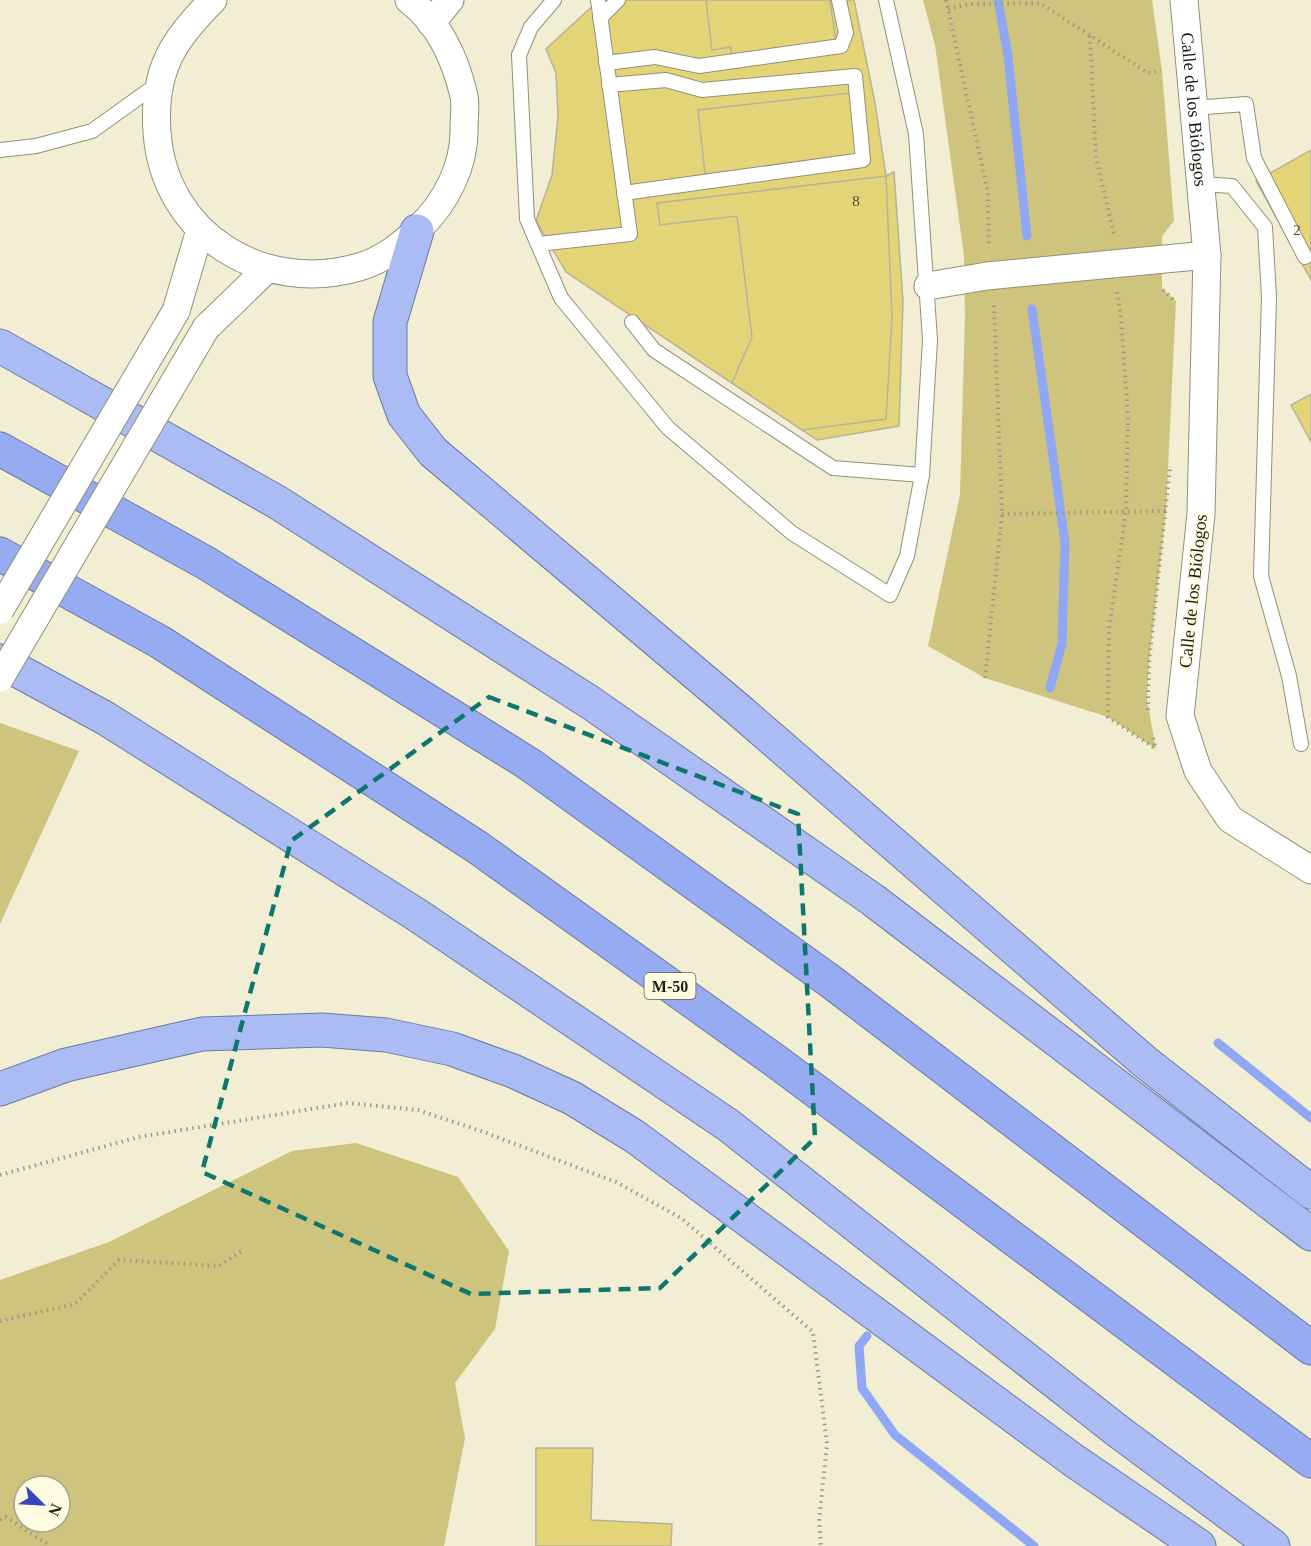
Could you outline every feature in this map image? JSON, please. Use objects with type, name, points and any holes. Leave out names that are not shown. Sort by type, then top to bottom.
[{"type":"highway","points":[[417,231],[390,322],[390,376],[404,415],[433,452],[740,711],[1145,1062],[1311,1192]]},
{"type":"highway","points":[[0,346],[277,502],[591,703],[873,900],[1311,1234]]},
{"type":"highway","points":[[0,449],[206,563],[529,764],[830,981],[1311,1348]]},
{"type":"highway","name":"M-50","points":[[0,554],[160,642],[477,847],[777,1062],[1311,1461]]},
{"type":"highway","points":[[0,661],[105,718],[387,896],[728,1125],[1119,1432],[1273,1546]]},
{"type":"highway","points":[[0,1089],[66,1065],[202,1034],[322,1030],[386,1035],[452,1049],[513,1071],[572,1098],[634,1136],[1073,1460],[1199,1546]]},
{"type":"street","points":[[213,0],[192,21],[172,50],[160,82],[156,114],[158,146],[166,176],[181,205],[200,230],[231,254],[267,269],[314,275],[361,267],[402,245],[432,216],[453,180],[464,140],[464,98],[453,58],[431,23],[409,0]]},
{"type":"street","points":[[431,23],[450,0]]},
{"type":"street","name":"Calle de los Biólogos","points":[[1184,0],[1207,255],[1201,514],[1180,716],[1198,771],[1230,819],[1311,870]]},
{"type":"street","points":[[0,610],[176,311],[200,230]]},
{"type":"street","points":[[928,286],[987,276],[1207,255]]},
{"type":"street","points":[[0,678],[206,328],[267,269]]},
{"type":"lane","points":[[554,0],[531,27],[519,55],[527,219],[561,298],[668,428],[792,533],[890,595],[908,556],[922,475],[930,340],[916,134],[886,0]]},
{"type":"lane","points":[[538,244],[630,234],[598,0]]},
{"type":"lane","points":[[600,18],[618,0]]},
{"type":"lane","points":[[606,63],[655,57],[699,66],[841,46],[846,33],[838,0]]},
{"type":"lane","points":[[609,86],[666,80],[702,90],[855,76],[863,160],[624,194]]},
{"type":"lane","points":[[0,150],[36,146],[92,130],[160,82]]},
{"type":"lane","points":[[1193,108],[1246,104],[1254,158],[1305,258]]},
{"type":"lane","points":[[1200,184],[1232,186],[1265,228],[1269,297],[1261,576],[1289,676],[1301,744]]},
{"type":"lane","points":[[632,322],[654,350],[833,468],[922,475]]},
{"type":"path","points":[[946,0],[988,193],[989,253]]},
{"type":"path","points":[[948,9],[968,4],[1040,3],[1148,73],[1162,71]]},
{"type":"path","points":[[1090,36],[1096,158],[1116,241]]},
{"type":"path","points":[[1161,59],[1163,82]]},
{"type":"path","points":[[1153,288],[1162,288],[1176,301],[1175,313]]},
{"type":"path","points":[[1106,292],[1126,289]]},
{"type":"path","points":[[1117,291],[1128,416],[1126,511],[1109,629],[1108,717],[1156,749],[1151,731]]},
{"type":"path","points":[[985,678],[1002,514],[994,305],[1005,304]]},
{"type":"path","points":[[1148,711],[1149,662],[1170,461]]},
{"type":"path","points":[[1002,514],[1166,511]]},
{"type":"path","points":[[0,1175],[139,1137],[348,1103],[418,1110],[616,1182],[681,1218],[813,1332],[827,1444],[819,1521],[821,1546]]},
{"type":"path","points":[[0,1321],[75,1304],[119,1260],[219,1266],[243,1250]]},
{"type":"path","points":[[0,1520],[6,1516],[50,1546]]},
{"type":"highlighted area","points":[[489,697],[798,814],[815,1138],[660,1288],[471,1294],[202,1172],[291,841]]},
{"type":"shaded area","points":[[923,0],[1152,0],[1162,71],[1174,221],[1162,236],[1162,288],[1176,301],[1166,511],[1149,662],[1147,700],[1156,749],[1108,717],[985,678],[928,646],[960,495],[965,314],[964,256],[935,45]]},
{"type":"shaded area","points":[[0,723],[79,751],[0,924]]},
{"type":"shaded area","points":[[356,1143],[458,1177],[509,1251],[495,1329],[455,1383],[465,1438],[444,1546],[0,1546],[0,1280],[109,1242],[292,1151]]},
{"type":"building","points":[[599,0],[854,0],[875,103],[886,176],[894,172],[903,301],[899,426],[817,440],[566,272],[536,221],[552,175],[558,116],[556,73],[546,49]]},
{"type":"building","points":[[706,0],[830,0],[836,43],[731,54],[731,47],[712,50]]},
{"type":"building","points":[[850,93],[857,157],[705,174],[698,110]]},
{"type":"building","points":[[1311,150],[1311,280],[1256,181]]},
{"type":"building","points":[[886,176],[892,317],[886,419],[802,430],[732,383],[752,337],[737,216],[660,225],[657,203]]},
{"type":"building","points":[[1311,394],[1311,442],[1291,405]]},
{"type":"building","points":[[536,1448],[593,1448],[591,1520],[672,1524],[671,1546],[536,1546]]},
{"type":"waterway","points":[[998,0],[1008,56],[1027,236]]},
{"type":"waterway","points":[[1032,309],[1065,542],[1062,644],[1050,688]]},
{"type":"waterway","points":[[1218,1043],[1311,1118]]},
{"type":"waterway","points":[[867,1336],[859,1346],[862,1388],[895,1435],[1034,1546]]}]
